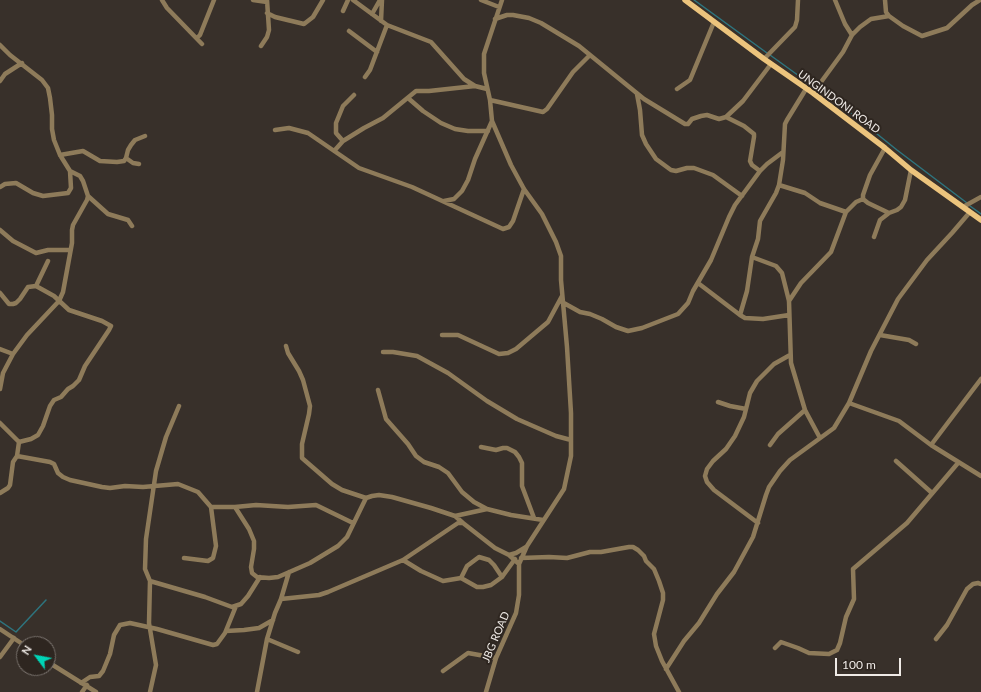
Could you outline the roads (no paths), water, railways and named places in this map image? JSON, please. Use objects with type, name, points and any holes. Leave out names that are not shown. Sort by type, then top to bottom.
[{"type":"main road","name":"UNGINDONI ROAD","points":[[687,1],[764,59],[813,93],[885,148],[911,170],[981,220]]},
{"type":"street","points":[[162,0],[167,8],[202,44]]},
{"type":"street","points":[[197,38],[214,0]]},
{"type":"street","points":[[253,0],[267,1],[269,30],[261,46]]},
{"type":"street","points":[[267,13],[275,17],[304,24],[313,17],[323,0]]},
{"type":"street","points":[[343,11],[348,0]]},
{"type":"street","points":[[353,0],[387,25],[431,42],[464,79],[475,86],[487,89]]},
{"type":"street","points":[[372,14],[381,0]]},
{"type":"street","points":[[381,0],[381,21]]},
{"type":"street","points":[[481,0],[499,7]]},
{"type":"street","points":[[444,201],[454,199],[462,191],[492,121],[490,100],[484,73],[484,54],[502,0]]},
{"type":"street","points":[[764,59],[795,27],[797,20],[798,0]]},
{"type":"street","points":[[835,0],[845,24],[852,35]]},
{"type":"street","points":[[885,0],[886,12],[889,16],[903,26],[922,36],[947,28],[970,3],[980,0]]},
{"type":"street","points":[[495,19],[507,15],[529,18],[542,23],[590,55],[637,94],[666,114],[685,124],[688,124],[692,119],[701,116],[719,119],[726,117],[743,101],[771,64]]},
{"type":"street","points":[[813,93],[843,52],[852,35],[871,19],[889,16]]},
{"type":"street","points":[[677,89],[690,80],[714,22]]},
{"type":"street","points":[[365,77],[370,70],[387,25]]},
{"type":"street","points":[[349,30],[377,52]]},
{"type":"street","points":[[0,45],[10,55],[42,80],[48,88],[54,140],[60,155],[70,172],[71,188],[68,193],[43,196],[33,193],[16,183],[5,184],[0,187]]},
{"type":"street","points":[[490,100],[543,112],[547,109],[573,72],[590,55]]},
{"type":"street","points":[[0,81],[5,74],[22,63]]},
{"type":"street","points":[[335,150],[343,141],[383,118],[416,91],[475,86]]},
{"type":"street","points":[[740,315],[747,292],[752,257],[758,239],[760,221],[776,193],[779,184],[787,120],[806,89]]},
{"type":"street","points":[[637,94],[642,135],[656,159],[671,170],[676,171],[694,168],[713,175],[742,196]]},
{"type":"street","points":[[343,141],[336,132],[336,123],[343,106],[354,95]]},
{"type":"street","points":[[408,98],[423,111],[441,123],[455,129],[476,132],[488,131]]},
{"type":"street","points":[[726,117],[744,126],[754,134],[750,161],[752,165],[760,171]]},
{"type":"street","name":"JBG ROAD","points":[[486,692],[496,658],[516,614],[519,595],[519,564],[521,558],[543,520],[564,489],[571,456],[571,413],[562,299],[561,256],[556,242],[542,214],[524,189],[511,165],[492,121]]},
{"type":"street","points":[[275,130],[289,128],[308,134],[335,150],[359,168],[406,184],[503,229],[509,227],[513,221],[524,189]]},
{"type":"street","points":[[60,155],[77,151],[83,152],[100,161],[124,161],[131,145],[136,140],[145,136]]},
{"type":"street","points":[[885,148],[870,174],[863,195],[864,199],[868,203],[889,213]]},
{"type":"street","points":[[442,336],[458,335],[470,339],[486,349],[499,354],[508,353],[516,349],[548,322],[562,299],[580,312],[602,319],[616,327],[628,331],[678,314],[688,304],[693,291],[711,260],[729,216],[760,171],[783,152]]},
{"type":"street","points":[[126,158],[133,164],[139,164]]},
{"type":"street","points":[[874,237],[880,220],[889,213],[901,207],[905,200],[911,170]]},
{"type":"street","points":[[70,172],[80,176],[88,196],[108,214],[128,220],[132,226]]},
{"type":"street","points":[[779,184],[805,194],[820,203],[846,212]]},
{"type":"street","points":[[0,390],[2,373],[13,354],[27,335],[59,301],[65,286],[73,225],[88,196]]},
{"type":"street","points":[[963,207],[981,197]]},
{"type":"street","points":[[789,301],[801,283],[831,252],[846,212],[856,202],[864,199]]},
{"type":"street","points":[[666,669],[684,640],[699,622],[717,594],[728,582],[754,538],[768,491],[780,471],[790,460],[832,430],[844,413],[898,299],[927,260],[970,212]]},
{"type":"street","points":[[0,230],[13,241],[36,253],[48,250],[70,250]]},
{"type":"street","points":[[752,257],[779,268],[782,273],[789,301],[790,356],[793,372],[805,410],[820,438]]},
{"type":"street","points":[[36,286],[48,261]]},
{"type":"street","points":[[698,283],[745,318],[758,320],[789,315]]},
{"type":"street","points":[[0,293],[9,304],[16,304],[28,287],[36,286],[74,312],[108,323],[110,326],[109,330],[85,366],[76,384],[68,389],[61,397],[54,400],[50,406],[38,435],[31,440],[19,442]]},
{"type":"street","points":[[880,335],[909,340],[916,344]]},
{"type":"street","points":[[286,346],[288,354],[303,380],[310,406],[302,444],[302,458],[332,484],[342,490],[366,498],[379,495],[392,497],[455,516],[495,548],[509,555],[519,564]]},
{"type":"street","points":[[0,349],[13,354]]},
{"type":"street","points":[[383,352],[417,356],[448,372],[487,401],[517,419],[556,436],[571,440]]},
{"type":"street","points":[[758,523],[714,490],[707,482],[705,476],[713,461],[726,449],[741,424],[750,393],[761,376],[774,364],[790,356]]},
{"type":"street","points":[[931,445],[981,380]]},
{"type":"street","points":[[378,390],[386,418],[416,456],[424,462],[439,467],[448,473],[462,492],[474,502],[487,508],[511,515],[543,520]]},
{"type":"street","points":[[718,402],[746,409]]},
{"type":"street","points":[[849,403],[899,421],[931,445],[981,476]]},
{"type":"street","points":[[150,692],[156,664],[150,628],[150,581],[145,569],[145,552],[153,487],[160,457],[179,406]]},
{"type":"street","points":[[844,413],[858,406]]},
{"type":"street","points":[[770,445],[778,434],[805,410]]},
{"type":"street","points":[[0,423],[19,442],[18,456],[13,462],[10,484],[8,488],[1,491]]},
{"type":"street","points":[[481,447],[496,450],[507,448],[515,452],[519,457],[522,463],[522,486],[534,518]]},
{"type":"street","points":[[18,456],[50,462],[54,464],[58,473],[63,477],[102,487],[153,487],[178,484],[198,492],[211,507],[216,546],[212,558],[208,561],[184,558]]},
{"type":"street","points":[[896,461],[932,493]]},
{"type":"street","points":[[774,648],[781,642],[809,654],[829,654],[837,650],[846,617],[854,598],[853,569],[907,523],[958,463]]},
{"type":"street","points":[[235,507],[249,529],[254,541],[252,574],[260,577],[278,577],[324,555],[338,546],[347,536],[366,498]]},
{"type":"street","points":[[211,507],[256,505],[288,507],[316,505],[353,523]]},
{"type":"street","points":[[455,516],[487,508]]},
{"type":"street","points":[[281,599],[318,595],[328,592],[403,560],[425,547],[455,525],[463,523]]},
{"type":"street","points":[[509,555],[527,546]]},
{"type":"street","points":[[521,558],[567,558],[590,552],[601,552],[629,547],[633,547],[638,550],[654,569],[663,593],[662,606],[657,617],[654,634],[656,646],[678,692]]},
{"type":"street","points":[[461,578],[467,566],[479,557],[489,560],[502,577]]},
{"type":"street","points":[[403,560],[421,571],[443,581],[461,578],[477,588],[483,588],[491,585],[502,577],[515,559]]},
{"type":"street","points":[[257,692],[273,620],[289,572]]},
{"type":"street","points":[[150,581],[205,597],[232,607],[241,604],[260,577]]},
{"type":"street","points":[[936,639],[947,625],[967,589],[972,584],[981,584]]},
{"type":"street","points":[[81,683],[90,677],[99,676],[103,671],[110,654],[116,629],[120,625],[130,623],[213,645],[218,644],[226,631],[236,606]]},
{"type":"street","points":[[226,631],[259,628],[273,620]]},
{"type":"street","points":[[0,629],[14,638],[0,657]]},
{"type":"street","points":[[268,639],[298,652]]},
{"type":"street","points":[[443,671],[468,654],[496,658]]},
{"type":"street","points":[[56,667],[96,692]]},
{"type":"street","points":[[82,692],[87,686]]},
{"type":"waterway","points":[[694,0],[767,53]]},
{"type":"waterway","points":[[770,55],[856,117],[967,203]]},
{"type":"waterway","points":[[970,206],[981,214]]},
{"type":"waterway","points":[[0,621],[16,632],[46,600]]}]
